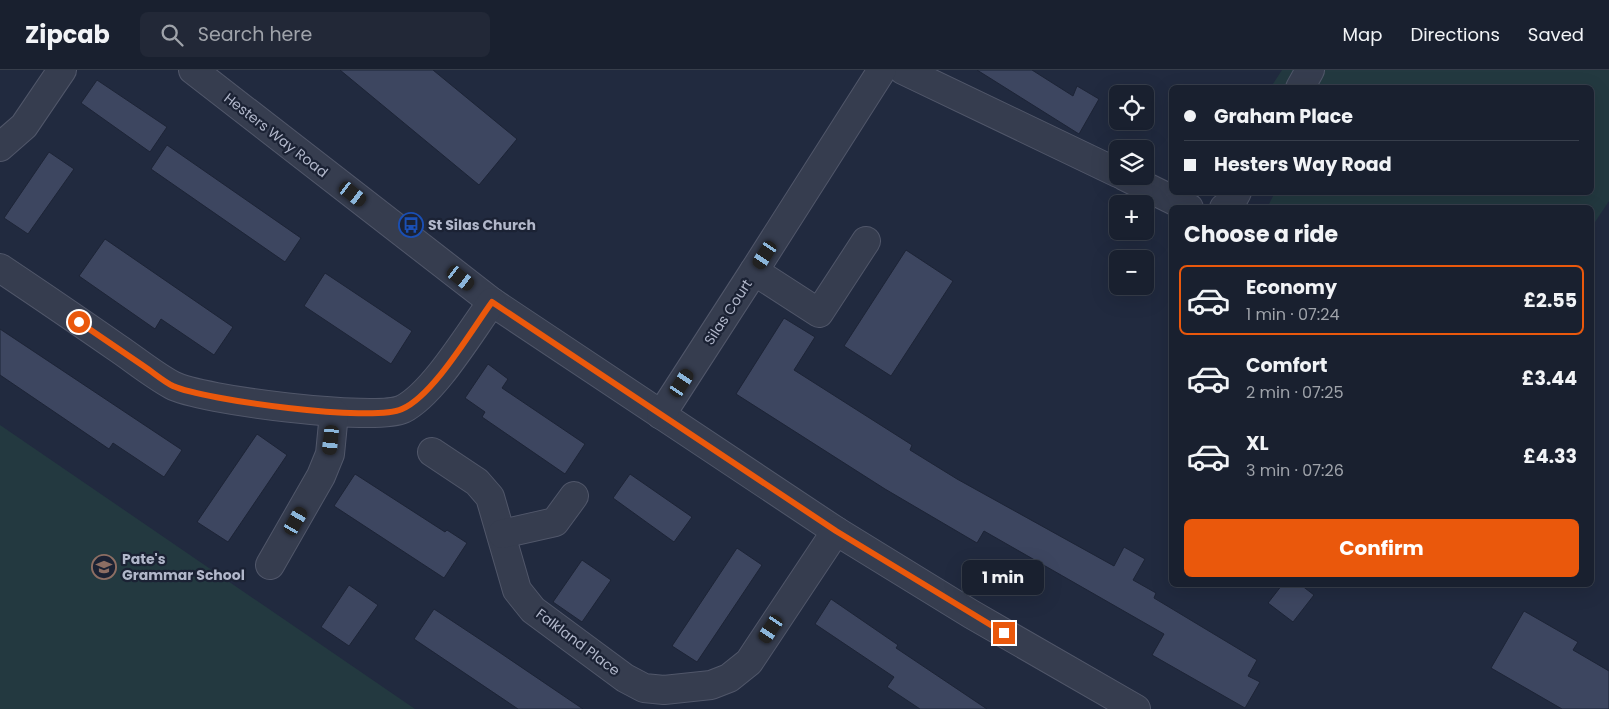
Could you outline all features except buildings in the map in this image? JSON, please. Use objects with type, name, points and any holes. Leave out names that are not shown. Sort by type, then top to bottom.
[{"type":"street","points":[[0,147],[24,126],[62,70]]},
{"type":"street","name":"Hesters Way Road","points":[[193,70],[492,302],[836,531],[971,614],[1136,709]]},
{"type":"street","points":[[754,271],[882,70]]},
{"type":"street","points":[[902,70],[1109,169]]},
{"type":"street","points":[[1142,185],[1183,205]]},
{"type":"street","points":[[1228,205],[1235,195]]},
{"type":"street","name":"Silas Court","points":[[661,415],[754,271],[819,313],[866,240]]},
{"type":"street","points":[[0,268],[173,386],[228,398],[334,413],[380,414],[402,410],[417,399],[432,384],[492,302]]},
{"type":"street","points":[[270,565],[321,476],[330,454],[334,413]]},
{"type":"street","name":"Falkland Place","points":[[432,452],[481,487],[490,497],[517,590],[533,610],[625,678],[662,700],[729,678],[749,662],[836,531]]},
{"type":"street","points":[[502,534],[556,522],[574,496]]},
{"type":"shaded area","points":[[1282,70],[1609,70],[1609,201],[1594,224],[1594,205],[1268,205],[1274,195],[1594,195],[1594,85],[1272,85]]},
{"type":"shaded area","name":"Pate's Grammar School","points":[[0,425],[415,709],[0,709]]},
{"type":"place","name":"St Silas Church","points":[[411,225]]},
{"type":"place","name":"Pate's Grammar School","points":[[104,567]]},
{"type":"route","points":[[79,322],[173,386],[228,398],[334,413],[380,414],[402,410],[417,399],[432,384],[492,302],[836,531],[1004,633]]}]
